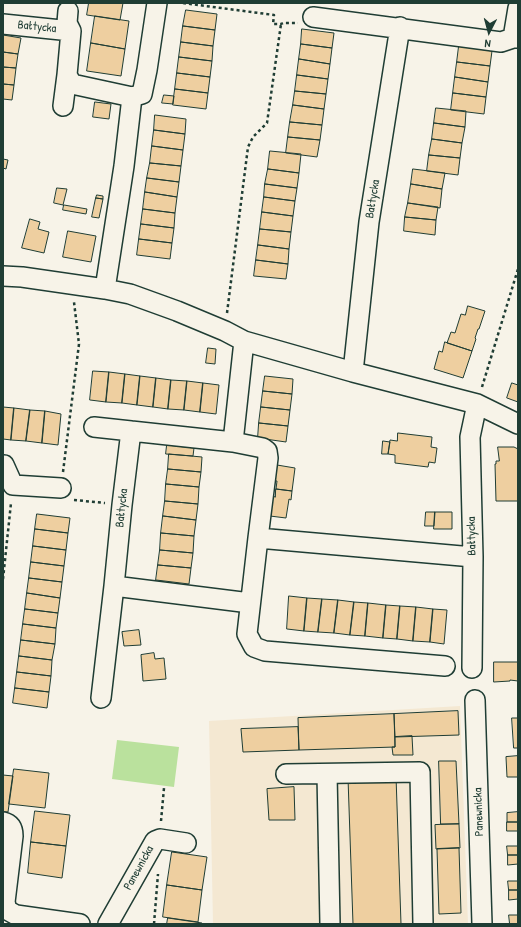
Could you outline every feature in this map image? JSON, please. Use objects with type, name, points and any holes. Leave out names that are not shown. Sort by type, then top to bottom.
[{"type":"street","points":[[67,76],[72,84],[132,97],[142,94],[157,3]]},
{"type":"street","points":[[313,17],[400,27],[502,42],[516,38],[518,8]]},
{"type":"street","name":"Bałtycka","points":[[63,106],[71,31],[67,23],[68,11]]},
{"type":"street","name":"Bałtycka","points":[[3,24],[71,31]]},
{"type":"street","name":"Bałtycka","points":[[353,372],[369,222],[400,27]]},
{"type":"street","points":[[105,289],[124,166],[132,97]]},
{"type":"street","points":[[3,276],[72,284],[130,294],[177,311],[225,331],[244,341],[353,372],[477,404],[518,424]]},
{"type":"street","points":[[233,442],[244,341]]},
{"type":"street","name":"Bałtycka","points":[[472,668],[470,437],[477,404]]},
{"type":"street","points":[[94,428],[233,442],[263,448],[267,451],[268,458],[247,634],[254,647],[265,651],[445,666]]},
{"type":"street","name":"Bałtycka","points":[[101,698],[131,431]]},
{"type":"street","points":[[3,465],[13,484],[61,488]]},
{"type":"street","points":[[258,538],[472,557]]},
{"type":"street","points":[[114,586],[250,603]]},
{"type":"street","name":"Panewnicka","points":[[475,700],[482,924]]},
{"type":"street","points":[[286,774],[420,772],[423,924]]},
{"type":"street","points":[[327,774],[330,924]]},
{"type":"street","points":[[3,822],[12,827],[13,836],[5,902],[7,910],[16,915],[74,924]]},
{"type":"street","name":"Panewnicka","points":[[108,924],[155,841],[160,839],[186,843]]},
{"type":"path","points":[[183,3],[274,15],[273,24],[281,24],[267,123],[253,137],[248,147],[225,331]]},
{"type":"path","points":[[477,404],[518,269]]},
{"type":"path","points":[[72,284],[78,344],[60,498],[122,505]]},
{"type":"path","points":[[3,579],[11,506]]},
{"type":"shaded area","points":[[460,706],[468,924],[213,924],[209,721]]},
{"type":"green space","points":[[117,740],[179,747],[174,787],[112,779]]},
{"type":"building","points":[[89,3],[123,3],[120,20],[87,15]]},
{"type":"building","points":[[186,10],[217,14],[215,30],[183,26]]},
{"type":"building","points":[[95,16],[129,21],[125,49],[91,43]]},
{"type":"building","points":[[183,26],[215,30],[213,46],[181,42]]},
{"type":"building","points":[[302,29],[334,33],[332,48],[301,44]]},
{"type":"building","points":[[3,35],[21,38],[18,54],[3,52]]},
{"type":"building","points":[[181,42],[213,46],[212,61],[179,57]]},
{"type":"building","points":[[91,43],[125,49],[121,76],[87,71]]},
{"type":"building","points":[[301,44],[332,48],[330,64],[299,59]]},
{"type":"building","points":[[459,46],[492,51],[490,66],[457,62]]},
{"type":"building","points":[[3,52],[18,54],[16,68],[3,67]]},
{"type":"building","points":[[179,57],[212,61],[210,77],[177,73]]},
{"type":"building","points":[[299,59],[330,64],[328,79],[297,75]]},
{"type":"building","points":[[457,62],[490,66],[488,82],[455,77]]},
{"type":"building","points":[[3,67],[16,68],[14,85],[3,84]]},
{"type":"building","points":[[177,73],[210,77],[208,93],[175,89]]},
{"type":"building","points":[[297,75],[328,79],[326,94],[295,91]]},
{"type":"building","points":[[455,77],[488,82],[486,97],[453,93]]},
{"type":"building","points":[[3,84],[14,85],[12,100],[3,99]]},
{"type":"building","points":[[175,89],[208,93],[206,109],[173,105]]},
{"type":"building","points":[[295,91],[326,94],[324,109],[293,105]]},
{"type":"building","points":[[453,93],[486,97],[484,114],[451,110]]},
{"type":"building","points":[[164,95],[174,96],[173,104],[162,103]]},
{"type":"building","points":[[95,102],[111,104],[109,119],[93,117]]},
{"type":"building","points":[[293,105],[324,109],[322,125],[290,122]]},
{"type":"building","points":[[436,108],[466,111],[465,127],[434,123]]},
{"type":"building","points":[[155,115],[186,119],[185,134],[154,130]]},
{"type":"building","points":[[290,122],[322,125],[320,140],[288,137]]},
{"type":"building","points":[[434,123],[465,127],[462,143],[432,139]]},
{"type":"building","points":[[154,130],[185,134],[183,150],[152,146]]},
{"type":"building","points":[[288,137],[320,140],[317,157],[286,153]]},
{"type":"building","points":[[432,139],[462,143],[460,158],[429,155]]},
{"type":"building","points":[[152,146],[183,150],[181,166],[150,163]]},
{"type":"building","points":[[270,151],[301,154],[299,173],[268,169]]},
{"type":"building","points":[[429,155],[460,158],[458,175],[427,171]]},
{"type":"building","points":[[3,159],[8,160],[6,169],[3,168]]},
{"type":"building","points":[[150,163],[181,166],[179,182],[147,178]]},
{"type":"building","points":[[268,169],[299,173],[297,188],[265,184]]},
{"type":"building","points":[[413,169],[445,173],[442,189],[411,184]]},
{"type":"building","points":[[147,178],[179,182],[177,197],[145,192]]},
{"type":"building","points":[[265,184],[297,188],[295,201],[264,197]]},
{"type":"building","points":[[411,184],[442,189],[440,208],[408,203]]},
{"type":"building","points":[[57,188],[67,189],[63,205],[54,203]]},
{"type":"building","points":[[145,192],[177,197],[175,213],[143,209]]},
{"type":"building","points":[[97,195],[103,196],[103,199],[96,198]]},
{"type":"building","points":[[264,197],[295,201],[293,216],[262,212]]},
{"type":"building","points":[[96,198],[103,199],[99,218],[92,217]]},
{"type":"building","points":[[408,203],[438,207],[436,220],[405,217]]},
{"type":"building","points":[[64,205],[87,209],[86,214],[63,210]]},
{"type":"building","points":[[143,209],[175,213],[174,228],[141,224]]},
{"type":"building","points":[[262,212],[293,216],[291,232],[260,229]]},
{"type":"building","points":[[405,217],[436,220],[435,235],[404,231]]},
{"type":"building","points":[[30,219],[40,222],[38,229],[49,232],[44,253],[22,248]]},
{"type":"building","points":[[141,224],[174,228],[172,243],[139,239]]},
{"type":"building","points":[[260,229],[291,232],[289,249],[258,245]]},
{"type":"building","points":[[68,231],[96,236],[91,262],[63,257]]},
{"type":"building","points":[[139,239],[172,243],[170,259],[137,255]]},
{"type":"building","points":[[258,245],[289,249],[288,264],[256,260]]},
{"type":"building","points":[[256,260],[288,264],[286,279],[254,276]]},
{"type":"building","points":[[468,306],[485,311],[472,351],[447,343],[451,332],[455,333],[461,314],[465,315]]},
{"type":"building","points":[[445,342],[472,351],[463,378],[434,369],[439,351],[442,352]]},
{"type":"building","points":[[208,348],[216,349],[215,364],[206,363]]},
{"type":"building","points":[[93,371],[109,372],[106,402],[90,400]]},
{"type":"building","points":[[109,372],[125,374],[122,403],[106,402]]},
{"type":"building","points":[[125,374],[140,376],[137,405],[122,403]]},
{"type":"building","points":[[140,376],[156,378],[153,407],[137,405]]},
{"type":"building","points":[[265,376],[293,379],[292,394],[263,391]]},
{"type":"building","points":[[156,378],[171,380],[168,409],[153,407]]},
{"type":"building","points":[[171,380],[187,381],[184,410],[168,409]]},
{"type":"building","points":[[187,381],[203,383],[200,412],[184,410]]},
{"type":"building","points":[[203,383],[219,385],[216,414],[200,412]]},
{"type":"building","points":[[512,383],[518,385],[518,402],[507,398]]},
{"type":"building","points":[[263,391],[292,394],[290,410],[261,407]]},
{"type":"building","points":[[3,407],[14,408],[11,440],[3,439]]},
{"type":"building","points":[[261,407],[290,410],[288,426],[259,423]]},
{"type":"building","points":[[14,408],[30,410],[26,441],[11,440]]},
{"type":"building","points":[[30,410],[45,411],[42,443],[26,441]]},
{"type":"building","points":[[45,411],[61,414],[58,445],[42,443]]},
{"type":"building","points":[[259,423],[288,426],[286,442],[258,438]]},
{"type":"building","points":[[398,433],[432,437],[431,447],[437,448],[435,463],[429,462],[428,467],[395,463],[395,455],[388,454],[390,440],[397,441]]},
{"type":"building","points":[[383,441],[390,442],[388,454],[382,454]]},
{"type":"building","points":[[167,445],[194,448],[193,456],[166,454]]},
{"type":"building","points":[[498,447],[514,447],[518,449],[518,501],[496,501],[495,464],[496,461],[499,461]]},
{"type":"building","points":[[169,454],[202,457],[201,472],[168,469]]},
{"type":"building","points":[[277,465],[295,468],[292,491],[276,489],[277,481],[275,481]]},
{"type":"building","points":[[168,469],[201,472],[199,487],[166,484]]},
{"type":"building","points":[[166,484],[199,487],[198,504],[165,501]]},
{"type":"building","points":[[276,489],[292,491],[286,518],[270,516],[273,496],[275,497]]},
{"type":"building","points":[[165,501],[198,504],[196,520],[163,516]]},
{"type":"building","points":[[426,512],[435,512],[434,526],[425,526]]},
{"type":"building","points":[[435,512],[452,512],[452,529],[434,529]]},
{"type":"building","points":[[37,514],[70,518],[68,533],[35,529]]},
{"type":"building","points":[[163,516],[196,520],[194,536],[161,533]]},
{"type":"building","points":[[35,529],[68,533],[66,550],[33,546]]},
{"type":"building","points":[[161,533],[194,536],[193,553],[160,550]]},
{"type":"building","points":[[33,546],[66,550],[64,566],[31,562]]},
{"type":"building","points":[[160,550],[193,553],[191,568],[158,565]]},
{"type":"building","points":[[31,562],[64,566],[62,582],[29,578]]},
{"type":"building","points":[[158,565],[191,568],[189,584],[156,580]]},
{"type":"building","points":[[29,578],[62,582],[60,598],[27,593]]},
{"type":"building","points":[[27,593],[60,598],[58,613],[25,609]]},
{"type":"building","points":[[289,596],[307,598],[304,631],[287,629]]},
{"type":"building","points":[[307,598],[322,599],[318,632],[304,631]]},
{"type":"building","points":[[322,599],[338,600],[334,633],[318,632]]},
{"type":"building","points":[[338,600],[354,602],[350,635],[334,633]]},
{"type":"building","points":[[354,602],[368,603],[365,636],[350,635]]},
{"type":"building","points":[[368,603],[386,605],[383,638],[365,636]]},
{"type":"building","points":[[386,605],[400,606],[397,639],[383,638]]},
{"type":"building","points":[[400,606],[416,607],[413,641],[397,639]]},
{"type":"building","points":[[416,607],[433,609],[430,642],[413,641]]},
{"type":"building","points":[[25,609],[58,613],[56,628],[23,624]]},
{"type":"building","points":[[433,609],[447,610],[444,644],[430,642]]},
{"type":"building","points":[[23,624],[56,628],[55,644],[21,640]]},
{"type":"building","points":[[139,630],[141,645],[124,646],[122,632]]},
{"type":"building","points":[[21,640],[55,644],[52,660],[19,656]]},
{"type":"building","points":[[154,653],[155,659],[164,658],[166,679],[143,681],[141,655]]},
{"type":"building","points":[[19,656],[52,660],[51,676],[17,672]]},
{"type":"building","points":[[494,662],[518,662],[518,681],[510,680],[494,682]]},
{"type":"building","points":[[17,672],[51,676],[49,692],[15,688]]},
{"type":"building","points":[[15,688],[49,692],[47,708],[13,703]]},
{"type":"building","points":[[458,711],[459,735],[395,737],[394,714]]},
{"type":"building","points":[[394,714],[395,747],[299,750],[298,718]]},
{"type":"building","points":[[512,718],[518,718],[518,748],[514,748]]},
{"type":"building","points":[[298,727],[299,750],[243,752],[241,729]]},
{"type":"building","points":[[412,736],[413,755],[393,755],[392,747],[395,747],[395,737]]},
{"type":"building","points":[[518,756],[518,777],[507,777],[506,757]]},
{"type":"building","points":[[439,761],[456,761],[459,824],[441,824]]},
{"type":"building","points":[[14,769],[49,773],[45,808],[9,804]]},
{"type":"building","points":[[3,775],[13,776],[8,812],[3,812]]},
{"type":"building","points":[[396,776],[401,924],[353,924],[348,778]]},
{"type":"building","points":[[294,787],[295,820],[269,820],[267,789]]},
{"type":"building","points":[[35,811],[70,815],[66,846],[31,842]]},
{"type":"building","points":[[518,812],[518,822],[507,822],[507,813]]},
{"type":"building","points":[[507,822],[518,822],[518,831],[507,831]]},
{"type":"building","points":[[459,824],[460,848],[436,849],[435,825]]},
{"type":"building","points":[[31,842],[66,846],[62,878],[28,873]]},
{"type":"building","points":[[507,846],[518,846],[518,855],[508,855]]},
{"type":"building","points":[[459,848],[461,913],[439,914],[437,849]]},
{"type":"building","points":[[172,852],[207,857],[202,890],[167,885]]},
{"type":"building","points":[[508,855],[518,855],[518,864],[508,865]]},
{"type":"building","points":[[508,881],[518,881],[518,890],[509,890]]},
{"type":"building","points":[[167,885],[202,890],[198,922],[163,917]]},
{"type":"building","points":[[509,890],[518,890],[518,899],[509,900]]},
{"type":"building","points":[[509,915],[518,915],[518,924],[510,924]]},
{"type":"building","points":[[168,918],[202,923],[202,924],[167,924]]}]
